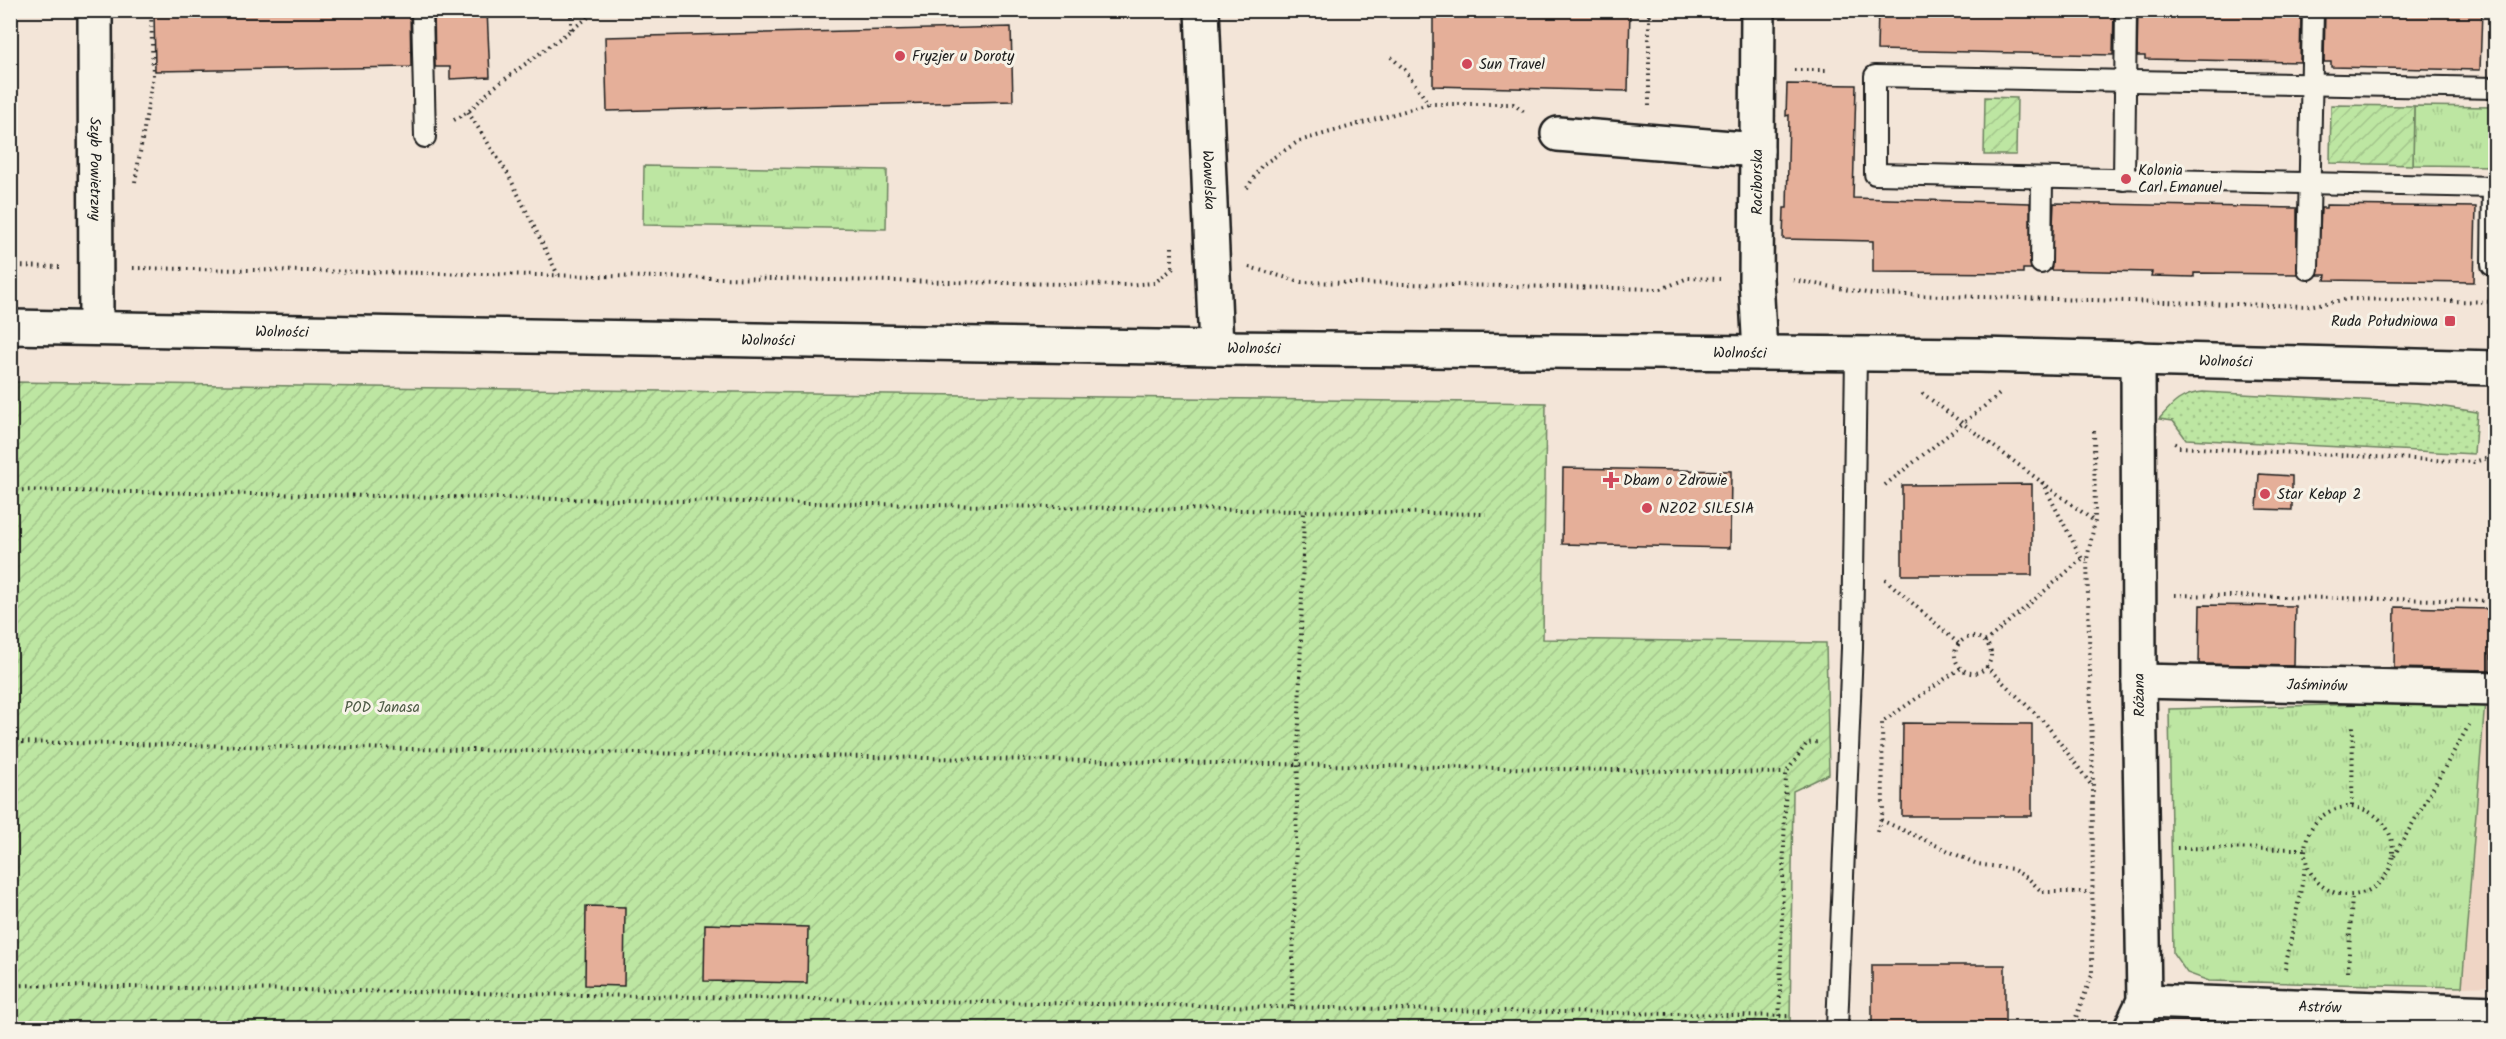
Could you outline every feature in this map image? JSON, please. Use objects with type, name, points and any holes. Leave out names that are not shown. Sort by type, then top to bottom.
[{"type":"street","name":"Szyb Powietrzny","points":[[95,10],[96,327]]},
{"type":"street","name":"Wawelska","points":[[1203,10],[1216,348]]},
{"type":"street","name":"Raciborska","points":[[1758,10],[1756,279],[1760,353]]},
{"type":"street","points":[[1558,134],[1757,150]]},
{"type":"street","name":"Wolności","points":[[10,327],[1216,348],[1856,353],[2496,368]]},
{"type":"street","name":"Różana","points":[[2138,358],[2138,594],[2142,848],[2138,1015]]},
{"type":"street","name":"Jaśminów","points":[[2139,681],[2492,689]]},
{"type":"street","name":"Astrów","points":[[2138,1015],[2267,1012],[2352,1007],[2496,1013]]},
{"type":"lane","points":[[422,10],[425,137]]},
{"type":"lane","points":[[2124,180],[2126,10]]},
{"type":"lane","points":[[2308,269],[2313,10]]},
{"type":"lane","points":[[2492,265],[2494,187],[1875,174],[1875,76],[2496,88]]},
{"type":"lane","points":[[2041,263],[2042,178]]},
{"type":"lane","points":[[1837,1029],[1852,648],[1856,353]]},
{"type":"path","points":[[134,189],[153,76],[151,10]]},
{"type":"path","points":[[571,10],[571,31]]},
{"type":"path","points":[[558,275],[508,174],[468,112],[493,88],[598,10]]},
{"type":"path","points":[[1649,10],[1649,141]]},
{"type":"path","points":[[1392,57],[1405,70],[1429,104]]},
{"type":"path","points":[[1243,193],[1262,165],[1299,141],[1429,104],[1513,104],[1558,134]]},
{"type":"path","points":[[10,266],[1126,285],[1154,283],[1172,267],[1250,267],[1301,282],[1661,289],[1688,278],[1785,279],[1872,294],[2308,306],[2350,299],[2496,302]]},
{"type":"path","points":[[1918,390],[2095,521]]},
{"type":"path","points":[[1880,478],[1880,489],[2002,393]]},
{"type":"path","points":[[2072,1029],[2092,975],[2093,786],[2085,559],[2095,521],[2094,430]]},
{"type":"path","points":[[2138,431],[2163,432],[2178,447],[2473,462],[2496,456]]},
{"type":"path","points":[[2042,481],[2085,559]]},
{"type":"path","points":[[10,490],[1486,514]]},
{"type":"path","points":[[1292,1007],[1304,511]]},
{"type":"path","points":[[1984,642],[2085,559]]},
{"type":"path","points":[[1881,576],[1959,644]]},
{"type":"path","points":[[2138,594],[2496,601]]},
{"type":"path","points":[[1974,637],[1984,642],[1990,656],[1986,666],[1972,673],[1961,668],[1955,654],[1959,644],[1974,637]]},
{"type":"path","points":[[1986,666],[2046,724],[2093,786]]},
{"type":"path","points":[[1875,840],[1883,811],[1882,722],[1961,668]]},
{"type":"path","points":[[2352,806],[2353,686]]},
{"type":"path","points":[[2306,862],[2313,876],[2324,887],[2337,894],[2352,895],[2380,884],[2388,872],[2393,857],[2492,689]]},
{"type":"path","points":[[1779,1029],[1786,773],[1807,743],[1828,741]]},
{"type":"path","points":[[10,742],[1786,773]]},
{"type":"path","points":[[2267,1012],[2306,862],[2305,849],[2308,835],[2325,813],[2338,807],[2352,806],[2378,816],[2388,828],[2393,842],[2393,857]]},
{"type":"path","points":[[1881,820],[1977,864],[2012,869],[2029,879],[2042,892],[2091,892]]},
{"type":"path","points":[[2142,848],[2305,849]]},
{"type":"path","points":[[2352,895],[2346,996],[2352,1007]]},
{"type":"path","points":[[10,985],[1790,1016]]},
{"type":"shaded area","points":[[2485,701],[2495,702],[2495,986],[2462,987]]},
{"type":"green space","points":[[1985,97],[2017,98],[2016,155],[1984,155]]},
{"type":"green space","points":[[2331,105],[2414,106],[2413,165],[2330,163]]},
{"type":"green space","points":[[2414,106],[2495,107],[2495,166],[2413,165]]},
{"type":"green space","points":[[644,166],[887,170],[886,229],[643,225]]},
{"type":"green space","name":"POD Janasa","points":[[11,382],[1546,403],[1543,639],[1826,643],[1829,774],[1793,791],[1790,1028],[11,1028]]},
{"type":"green space","points":[[2203,392],[2419,403],[2477,412],[2474,454],[2186,439],[2173,421],[2159,419],[2178,400]]},
{"type":"green space","points":[[2485,701],[2462,987],[2209,981],[2187,973],[2173,953],[2169,709]]},
{"type":"building","points":[[154,10],[410,10],[411,67],[155,71]]},
{"type":"building","points":[[434,10],[487,10],[490,77],[450,79],[450,67],[435,67]]},
{"type":"building","points":[[1433,10],[1630,10],[1628,91],[1433,86]]},
{"type":"building","points":[[1878,10],[2114,10],[2113,55],[1877,50]]},
{"type":"building","points":[[2138,10],[2301,10],[2300,62],[2145,59],[2145,56],[2137,56]]},
{"type":"building","points":[[2325,10],[2482,10],[2480,70],[2331,67],[2331,62],[2324,62]]},
{"type":"building","points":[[1011,27],[1013,101],[607,111],[605,37]]},
{"type":"building","points":[[1787,84],[1856,85],[1853,198],[2030,203],[2031,269],[2023,269],[2023,273],[1873,272],[1873,241],[1783,239],[1784,208],[1787,208],[1789,115],[1786,116]]},
{"type":"building","points":[[2054,203],[2297,208],[2297,274],[2194,273],[2194,277],[2151,276],[2152,272],[2051,270]]},
{"type":"building","points":[[2326,205],[2476,207],[2474,282],[2325,280],[2326,275],[2318,275],[2321,208],[2326,208]]},
{"type":"building","name":"NZOZ SILESIA","points":[[1563,468],[1731,471],[1730,548],[1562,544]]},
{"type":"building","points":[[2259,474],[2292,476],[2292,510],[2257,509]]},
{"type":"building","points":[[2032,484],[2032,575],[1902,575],[1902,485]]},
{"type":"building","points":[[2200,605],[2295,606],[2294,666],[2199,664]]},
{"type":"building","points":[[2395,607],[2490,609],[2490,670],[2394,668]]},
{"type":"building","points":[[1903,723],[2032,724],[2032,816],[1902,816]]},
{"type":"building","points":[[586,906],[625,907],[624,986],[585,985]]},
{"type":"building","points":[[705,924],[808,927],[807,983],[704,981]]},
{"type":"building","points":[[1872,965],[2005,965],[2005,1029],[1872,1029]]},
{"type":"place","name":"Fryzjer u Doroty","points":[[900,56]]},
{"type":"place","name":"Sun Travel","points":[[1467,64]]},
{"type":"place","name":"Kolonia Carl Emanuel","points":[[2126,179]]},
{"type":"place","name":"Ruda Południowa","points":[[2450,321]]},
{"type":"place","name":"Dbam o Zdrowie","points":[[1611,480]]},
{"type":"place","name":"Star Kebap 2","points":[[2265,494]]},
{"type":"place","name":"NZOZ SILESIA","points":[[1647,508]]}]
